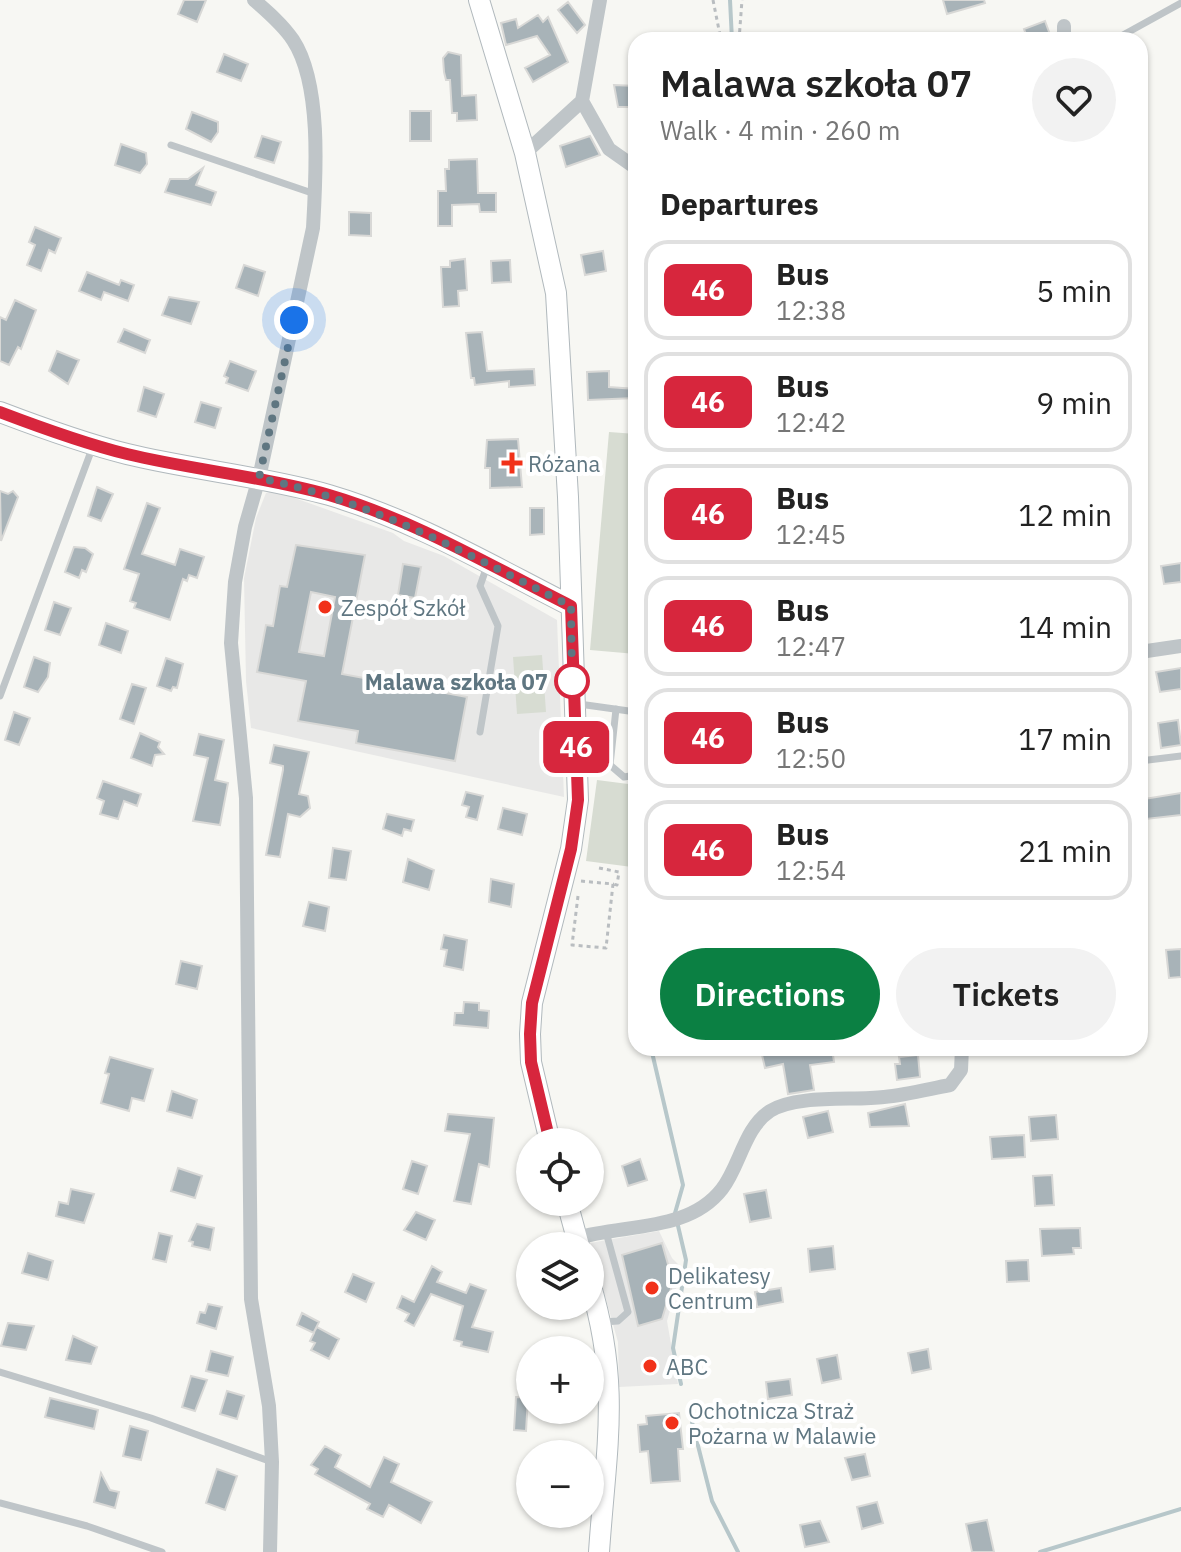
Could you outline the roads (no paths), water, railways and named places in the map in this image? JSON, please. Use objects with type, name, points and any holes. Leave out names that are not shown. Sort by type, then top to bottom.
[{"type":"street","points":[[254,0],[293,41],[306,69],[312,97],[315,194],[313,228],[235,582],[231,643],[246,798],[251,1299],[269,1406],[272,1462],[270,1552]]},
{"type":"street","points":[[479,0],[525,153],[556,293],[578,800],[572,880],[532,1003],[531,1062],[547,1128]]},
{"type":"street","points":[[525,153],[582,101],[600,0]]},
{"type":"street","points":[[582,101],[609,149],[628,162]]},
{"type":"street","points":[[0,412],[93,444],[259,478],[327,495],[386,515],[571,606]]},
{"type":"street","points":[[1148,651],[1181,646]]},
{"type":"street","points":[[601,1232],[688,1218],[723,1188],[751,1133],[770,1111],[821,1099],[884,1097],[950,1085],[961,1070],[962,1056]]},
{"type":"street","points":[[599,1552],[611,1413],[601,1320]]},
{"type":"lane","points":[[1128,32],[1181,3]]},
{"type":"lane","points":[[171,145],[315,194]]},
{"type":"lane","points":[[0,696],[93,444]]},
{"type":"lane","points":[[480,732],[498,626],[480,586],[488,564]]},
{"type":"lane","points":[[573,703],[628,711]]},
{"type":"lane","points":[[616,709],[610,765],[624,777],[628,776]]},
{"type":"lane","points":[[1148,760],[1181,756]]},
{"type":"lane","points":[[602,1323],[618,1321],[628,1312],[606,1230]]},
{"type":"lane","points":[[0,1372],[151,1418],[272,1462]]},
{"type":"lane","points":[[0,1503],[87,1526],[162,1552]]},
{"type":"waterway","points":[[730,0],[732,32]]},
{"type":"waterway","points":[[653,1056],[683,1185],[675,1213],[686,1260],[673,1348],[681,1384]]},
{"type":"waterway","points":[[692,1422],[712,1501],[738,1552]]},
{"type":"waterway","points":[[1040,1552],[1181,1509]]},
{"type":"place","name":"Różana","points":[[512,463]]},
{"type":"place","name":"Zespół Szkół","points":[[325,607]]},
{"type":"place","name":"Malawa szkoła 07","points":[[572,681]]},
{"type":"place","name":"Delikatesy Centrum","points":[[652,1288]]},
{"type":"place","name":"ABC","points":[[650,1366]]},
{"type":"place","name":"Ochotnicza Straż Pożarna w Malawie","points":[[672,1423]]}]
